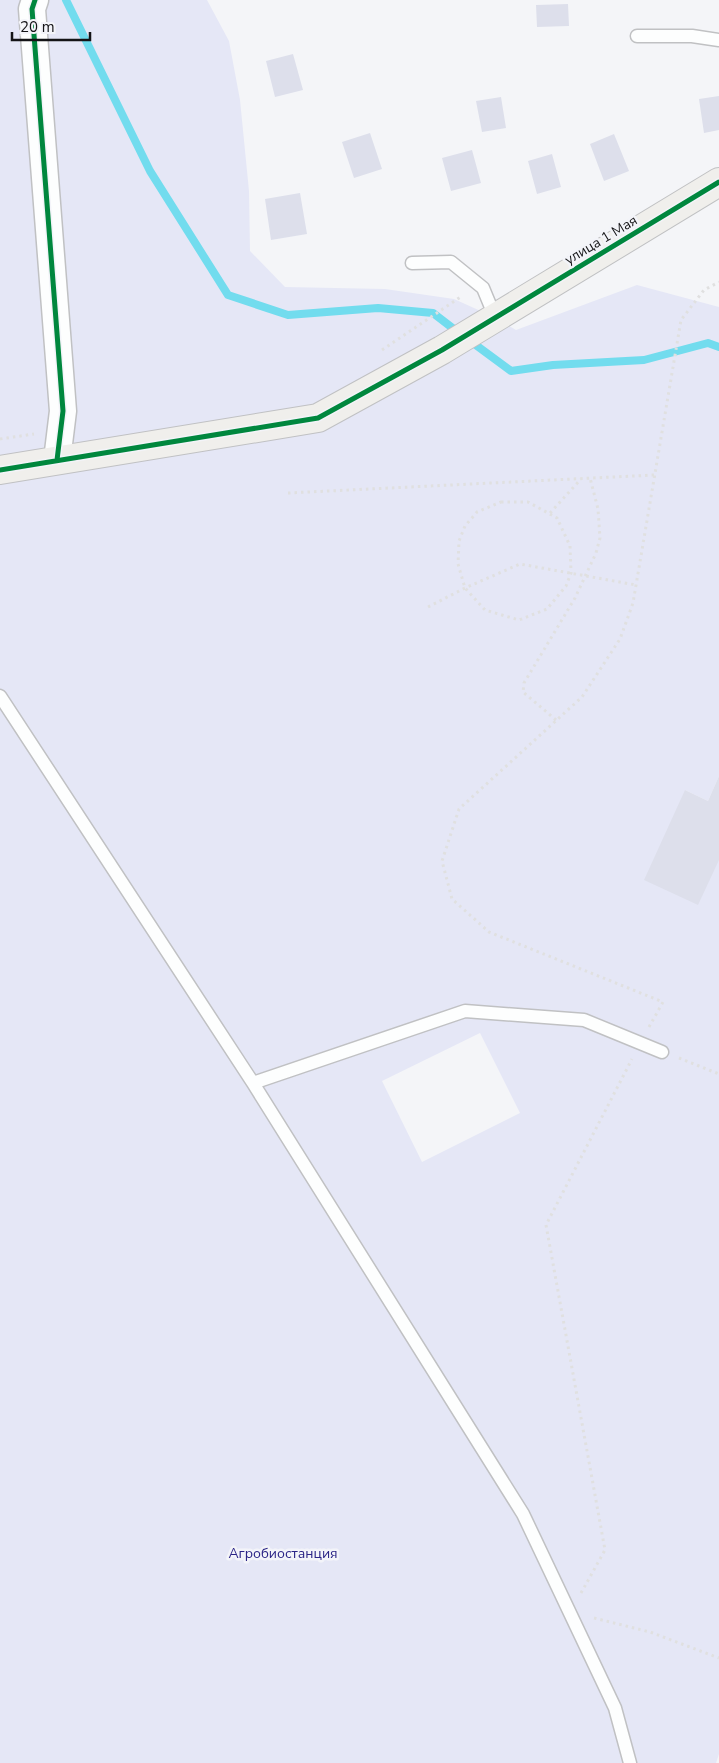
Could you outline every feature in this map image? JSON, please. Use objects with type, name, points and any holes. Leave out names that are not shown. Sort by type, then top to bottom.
[{"type":"street","points":[[36,0],[32,9],[63,411],[57,460]]},
{"type":"street","name":"улица 1 Мая","points":[[0,470],[318,418],[442,350],[494,317],[714,192]]},
{"type":"lane","points":[[637,36],[692,36],[719,40]]},
{"type":"lane","points":[[412,263],[451,262],[483,288],[494,317]]},
{"type":"lane","points":[[0,696],[253,1083],[523,1514],[615,1708],[630,1763]]},
{"type":"lane","points":[[253,1083],[465,1011],[584,1020],[662,1052]]},
{"type":"path","points":[[719,282],[704,290],[681,320],[633,603],[620,639],[582,697],[459,809],[442,861],[452,899],[489,932],[663,1002],[546,1225],[606,1550],[570,1612],[650,1632],[719,1658]]},
{"type":"path","points":[[382,350],[479,284]]},
{"type":"path","points":[[0,439],[60,430]]},
{"type":"path","points":[[288,492],[654,475]]},
{"type":"path","points":[[550,513],[582,478]]},
{"type":"path","points":[[556,720],[523,692],[524,683],[575,598],[596,553],[600,538],[598,509],[590,478]]},
{"type":"path","points":[[501,502],[528,502],[557,518],[570,546],[571,573],[566,586],[547,609],[519,620],[485,610],[464,588],[458,564],[459,541],[466,526],[477,512],[501,502]]},
{"type":"path","points":[[428,607],[464,588],[520,564],[636,585]]},
{"type":"path","points":[[662,1052],[719,1074]]},
{"type":"green space","name":"Агробиостанция","points":[[0,0],[207,0],[229,41],[240,100],[249,191],[250,251],[285,287],[385,289],[454,299],[494,317],[516,330],[637,285],[719,307],[719,776],[708,801],[685,790],[719,860],[719,1754],[716,1763],[0,1763]],"holes":[[[480,1033],[520,1113],[422,1162],[382,1081]]]},
{"type":"building","points":[[568,4],[569,26],[537,27],[536,5]]},
{"type":"building","points":[[293,54],[303,90],[275,97],[266,61]]},
{"type":"building","points":[[719,96],[719,130],[704,133],[699,99]]},
{"type":"building","points":[[501,97],[506,128],[482,132],[476,101]]},
{"type":"building","points":[[370,133],[382,169],[354,178],[342,142]]},
{"type":"building","points":[[614,134],[629,171],[604,181],[590,144]]},
{"type":"building","points":[[472,150],[481,183],[451,191],[442,158]]},
{"type":"building","points":[[552,154],[561,187],[537,194],[528,161]]},
{"type":"building","points":[[300,193],[307,234],[271,240],[265,199]]},
{"type":"building","points":[[719,776],[719,860],[698,905],[644,880],[685,790],[708,801]]},
{"type":"waterway","points":[[66,0],[150,171],[228,295],[288,315],[378,308],[433,313],[459,333]]},
{"type":"waterway","points":[[469,340],[511,371],[553,365],[644,360],[708,343],[719,347]]},
{"type":"cycle path","points":[[35,0],[32,9],[63,411],[57,460]]},
{"type":"cycle path","points":[[0,470],[318,418],[442,350],[719,182]]}]
